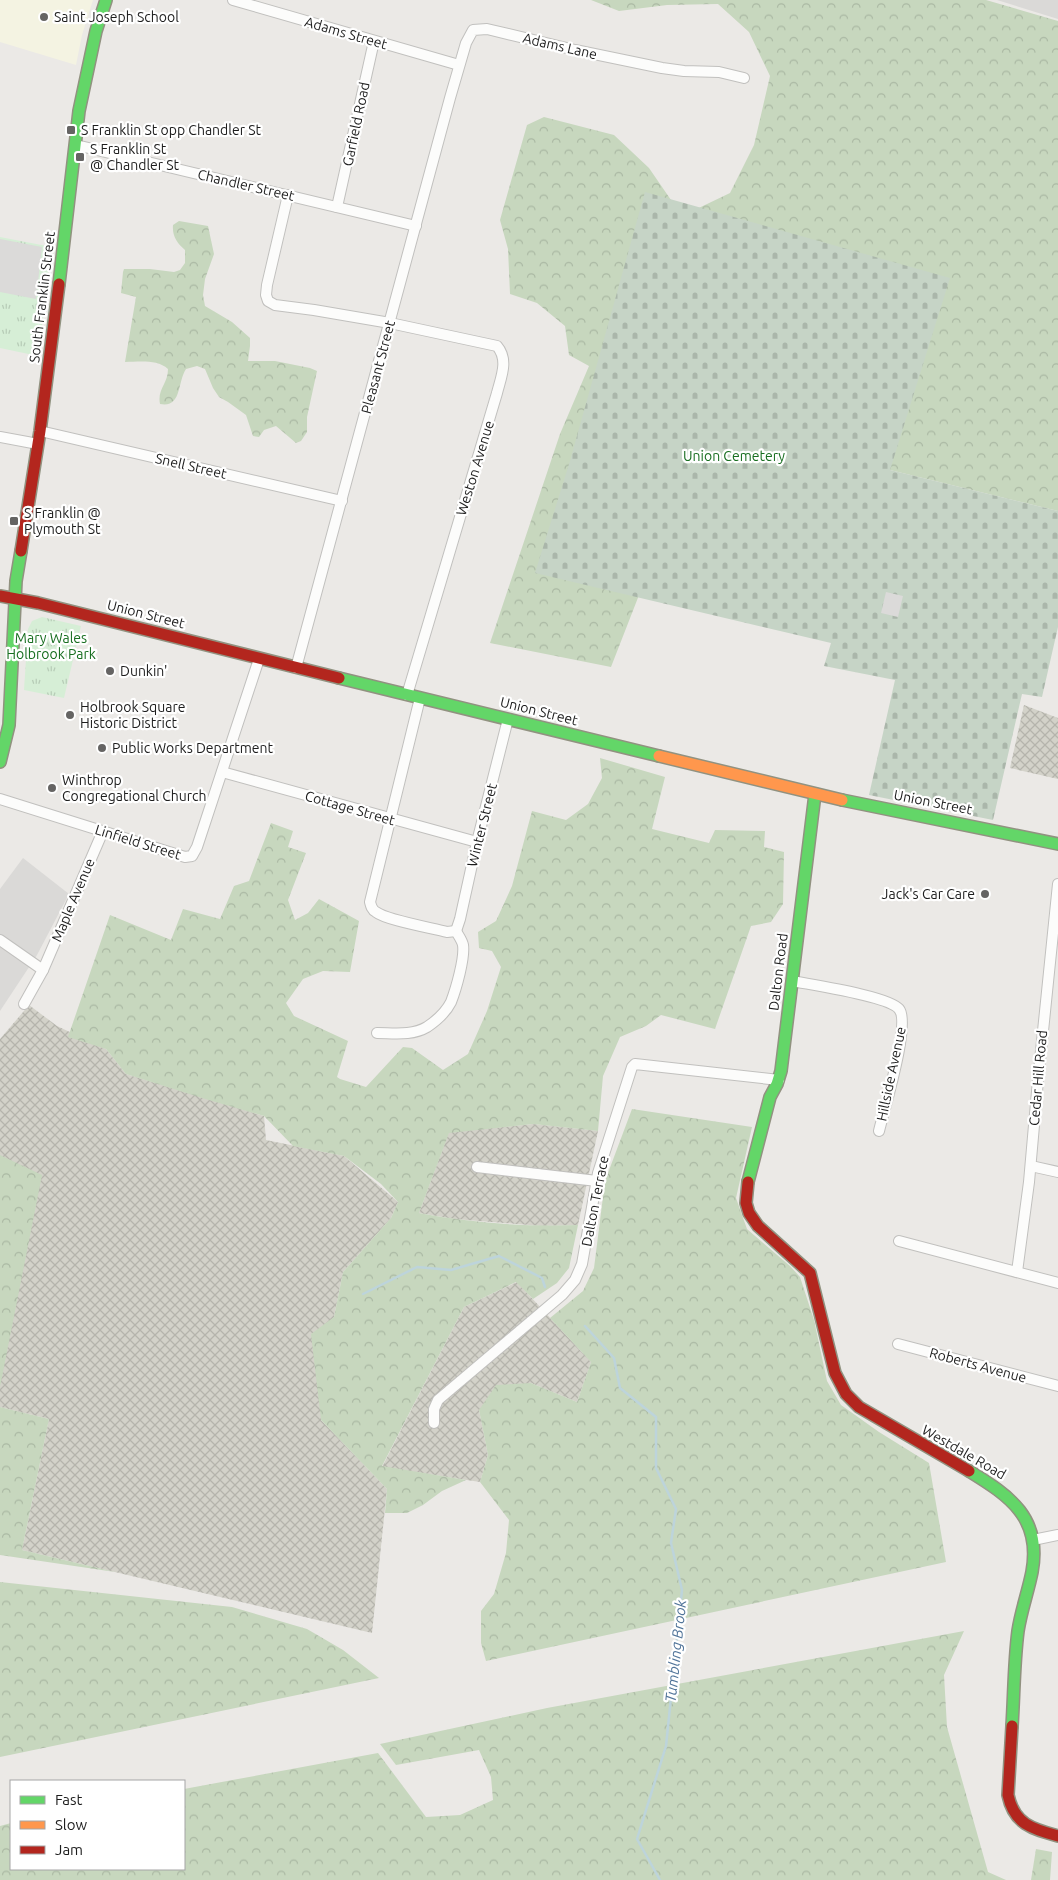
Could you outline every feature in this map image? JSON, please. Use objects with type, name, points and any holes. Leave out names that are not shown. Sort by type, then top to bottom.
[{"type":"main road","name":"South Franklin Street","points":[[0,762],[9,724],[15,599],[20,551],[40,431],[79,111],[89,59],[106,0]]},
{"type":"main road","name":"Union Street","points":[[0,596],[97,617],[259,659],[815,794],[1058,844]]},
{"type":"main road","name":"Dalton Road","points":[[756,1149],[770,1097],[779,1080],[815,794]]},
{"type":"main road","name":"Westdale Road","points":[[756,1149],[746,1192],[749,1213],[758,1226],[810,1273],[833,1366],[838,1381],[846,1394],[865,1412],[1006,1494],[1023,1514],[1033,1540],[1033,1566],[1018,1631],[1008,1795],[1012,1810],[1021,1822],[1033,1829],[1058,1836]]},
{"type":"street","name":"Adams Street","points":[[234,0],[460,65]]},
{"type":"street","name":"Adams Lane","points":[[460,65],[469,36],[473,30],[487,28],[626,61],[684,71],[719,72],[744,78]]},
{"type":"street","name":"Garfield Road","points":[[337,207],[374,40]]},
{"type":"street","name":"Pleasant Street","points":[[296,668],[460,65]]},
{"type":"street","name":"Chandler Street","points":[[76,145],[416,226]]},
{"type":"street","points":[[288,195],[267,285],[266,295],[268,301],[275,305],[390,323]]},
{"type":"street","name":"Weston Avenue","points":[[390,323],[497,346],[503,353],[504,365],[475,468],[406,695]]},
{"type":"street","name":"Snell Street","points":[[40,431],[342,501]]},
{"type":"street","points":[[0,436],[38,444]]},
{"type":"street","name":"Linfield Street","points":[[0,799],[185,857],[192,856],[197,847],[259,659]]},
{"type":"street","points":[[377,1033],[416,1032],[431,1024],[444,1012],[450,1003],[462,956],[463,946],[456,931],[447,932],[396,919],[376,913],[371,907],[372,892],[420,698]]},
{"type":"street","name":"Winter Street","points":[[456,931],[508,719]]},
{"type":"street","name":"Cottage Street","points":[[222,772],[477,842]]},
{"type":"street","name":"Maple Avenue","points":[[24,1004],[43,970],[103,831]]},
{"type":"street","name":"Cedar Hill Road","points":[[1018,1272],[1054,953],[1058,884]]},
{"type":"street","points":[[0,940],[43,970]]},
{"type":"street","name":"Hillside Avenue","points":[[792,981],[878,999],[895,1005],[901,1012],[903,1024],[896,1062],[879,1131]]},
{"type":"street","name":"Dalton Terrace","points":[[434,1423],[434,1410],[438,1400],[562,1295],[575,1280],[584,1257],[597,1181],[606,1144],[635,1064],[779,1080]]},
{"type":"street","points":[[1031,1166],[1058,1172]]},
{"type":"street","points":[[478,1167],[597,1181]]},
{"type":"street","points":[[899,1242],[1058,1283]]},
{"type":"street","name":"Roberts Avenue","points":[[898,1344],[1058,1386]]},
{"type":"street","points":[[1033,1540],[1058,1535]]},
{"type":"shaded area","name":"Saint Joseph School","points":[[0,0],[93,0],[82,35],[76,65],[0,42]]},
{"type":"shaded area","points":[[997,0],[1058,0],[1058,19]]},
{"type":"shaded area","points":[[0,239],[42,247],[36,299],[0,292]]},
{"type":"shaded area","points":[[886,592],[903,596],[898,617],[881,613]]},
{"type":"shaded area","points":[[1024,705],[1058,718],[1058,779],[1010,768]]},
{"type":"shaded area","points":[[23,858],[69,894],[37,955],[0,1011],[0,889]]},
{"type":"shaded area","points":[[29,1005],[57,1026],[106,1049],[126,1074],[264,1116],[266,1140],[344,1156],[398,1202],[391,1218],[343,1272],[334,1317],[321,1420],[387,1489],[372,1633],[22,1550],[49,1419],[0,1407],[0,1039]]},
{"type":"shaded area","points":[[533,1124],[598,1131],[578,1225],[541,1226],[454,1219],[419,1213],[449,1132]]},
{"type":"shaded area","points":[[517,1282],[591,1362],[577,1402],[531,1383],[479,1410],[488,1455],[480,1482],[382,1467],[464,1307]]},
{"type":"green space","points":[[591,0],[986,0],[1058,21],[1058,511],[890,470],[715,400],[611,667],[490,643],[560,434],[589,366],[569,355],[565,326],[537,303],[510,294],[508,249],[500,220],[527,125],[544,117],[614,135],[649,168],[682,216],[730,193],[754,145],[770,76],[749,32],[718,4],[667,5],[619,11]]},
{"type":"green space","name":"Union Cemetery","points":[[645,192],[950,278],[890,470],[1058,511],[1058,627],[1042,697],[1022,694],[993,820],[869,795],[895,680],[824,666],[831,643],[535,573],[570,461]]},
{"type":"green space","points":[[179,221],[208,226],[214,254],[205,279],[203,295],[205,306],[232,322],[250,338],[248,361],[275,361],[317,371],[307,417],[307,432],[301,441],[296,443],[276,426],[264,430],[259,437],[253,436],[246,415],[219,397],[205,369],[197,366],[186,369],[176,398],[167,404],[160,404],[160,394],[168,374],[168,369],[153,362],[125,362],[136,297],[121,293],[124,269],[150,269],[174,272],[180,270],[185,263],[185,250],[173,233],[173,225]]},
{"type":"green space","points":[[0,237],[52,247],[38,356],[0,348]]},
{"type":"green space","name":"Mary Wales Holbrook Park","points":[[42,617],[81,626],[64,698],[24,690],[28,629],[32,621]]},
{"type":"green space","points":[[600,758],[665,777],[652,829],[709,843],[715,830],[765,831],[764,847],[784,852],[783,904],[771,922],[751,926],[715,1029],[661,1015],[646,1026],[620,1037],[603,1076],[598,1131],[533,1124],[449,1133],[419,1213],[498,1224],[578,1225],[569,1268],[557,1283],[533,1299],[516,1282],[464,1307],[382,1466],[466,1480],[442,1491],[423,1505],[407,1513],[385,1513],[387,1489],[321,1420],[311,1334],[334,1317],[343,1272],[391,1218],[398,1202],[381,1184],[344,1156],[293,1146],[264,1116],[126,1074],[106,1049],[68,1037],[110,915],[171,940],[183,909],[220,919],[234,886],[249,881],[271,823],[293,831],[288,847],[306,853],[288,900],[295,920],[308,913],[319,899],[359,921],[350,972],[323,971],[303,979],[286,1003],[294,1016],[348,1041],[337,1077],[340,1079],[366,1087],[403,1047],[412,1048],[443,1070],[468,1054],[487,1011],[501,967],[492,951],[479,948],[478,932],[496,921],[512,886],[532,811],[566,820],[588,804],[602,778]]},
{"type":"green space","points":[[632,1109],[752,1127],[736,1198],[747,1229],[800,1277],[814,1320],[827,1381],[841,1405],[879,1432],[929,1463],[946,1562],[486,1661],[481,1643],[481,1611],[494,1594],[506,1553],[509,1520],[480,1482],[488,1455],[479,1410],[496,1385],[531,1383],[577,1402],[591,1362],[550,1318],[583,1291],[594,1268],[605,1181]]},
{"type":"green space","points":[[0,1155],[42,1175],[0,1387]]},
{"type":"green space","points":[[0,1407],[49,1419],[22,1550],[115,1572],[0,1555]]},
{"type":"green space","points":[[0,1582],[232,1607],[307,1629],[343,1650],[379,1678],[0,1757]]},
{"type":"green space","points":[[964,1631],[944,1675],[947,1727],[988,1872],[1006,1880],[0,1880],[0,1826],[10,1823],[10,1870],[185,1870],[185,1789],[378,1753],[426,1817],[460,1815],[493,1800],[491,1777],[479,1750],[396,1765],[380,1744],[547,1708]]},
{"type":"green space","points":[[1036,1849],[1052,1852],[1050,1880],[1031,1880]]},
{"type":"waterway","name":"Tumbling Brook","points":[[363,1294],[417,1267],[451,1270],[499,1256],[542,1278],[545,1287]]},
{"type":"waterway","name":"Tumbling Brook","points":[[585,1326],[614,1358],[620,1388],[656,1417],[656,1468],[676,1509],[671,1543],[682,1590],[666,1746],[637,1839],[660,1880]]},
{"type":"traffic: fast","points":[[59,284],[79,111],[96,31],[106,0]]},
{"type":"traffic: fast","points":[[0,762],[9,725],[16,581],[21,551]]},
{"type":"traffic: fast","points":[[339,678],[659,756]]},
{"type":"traffic: fast","points":[[748,1182],[770,1097],[781,1071],[815,794]]},
{"type":"traffic: fast","points":[[842,800],[1058,844]]},
{"type":"traffic: fast","points":[[969,1471],[1010,1500],[1020,1511],[1032,1537],[1034,1553],[1032,1572],[1018,1631],[1012,1726]]},
{"type":"traffic: slow","points":[[659,756],[842,800]]},
{"type":"traffic: jam","points":[[21,551],[40,431],[59,284]]},
{"type":"traffic: jam","points":[[0,596],[38,603],[339,678]]},
{"type":"traffic: jam","points":[[748,1182],[746,1203],[749,1213],[758,1226],[810,1273],[835,1373],[846,1394],[859,1407],[969,1471]]},
{"type":"traffic: jam","points":[[1012,1726],[1008,1795],[1011,1805],[1020,1819],[1032,1828],[1058,1836]]},
{"type":"place","name":"Saint Joseph School","points":[[44,17]]},
{"type":"place","name":"S Franklin St opp Chandler St","points":[[71,130]]},
{"type":"place","name":"S Franklin St @ Chandler St","points":[[80,157]]},
{"type":"place","name":"S Franklin @ Plymouth St","points":[[14,521]]},
{"type":"place","name":"Dunkin'","points":[[110,671]]},
{"type":"place","name":"Holbrook Square Historic District","points":[[70,715]]},
{"type":"place","name":"Public Works Department","points":[[102,748]]},
{"type":"place","name":"Winthrop Congregational Church","points":[[52,788]]},
{"type":"place","name":"Jack's Car Care","points":[[985,894]]}]
